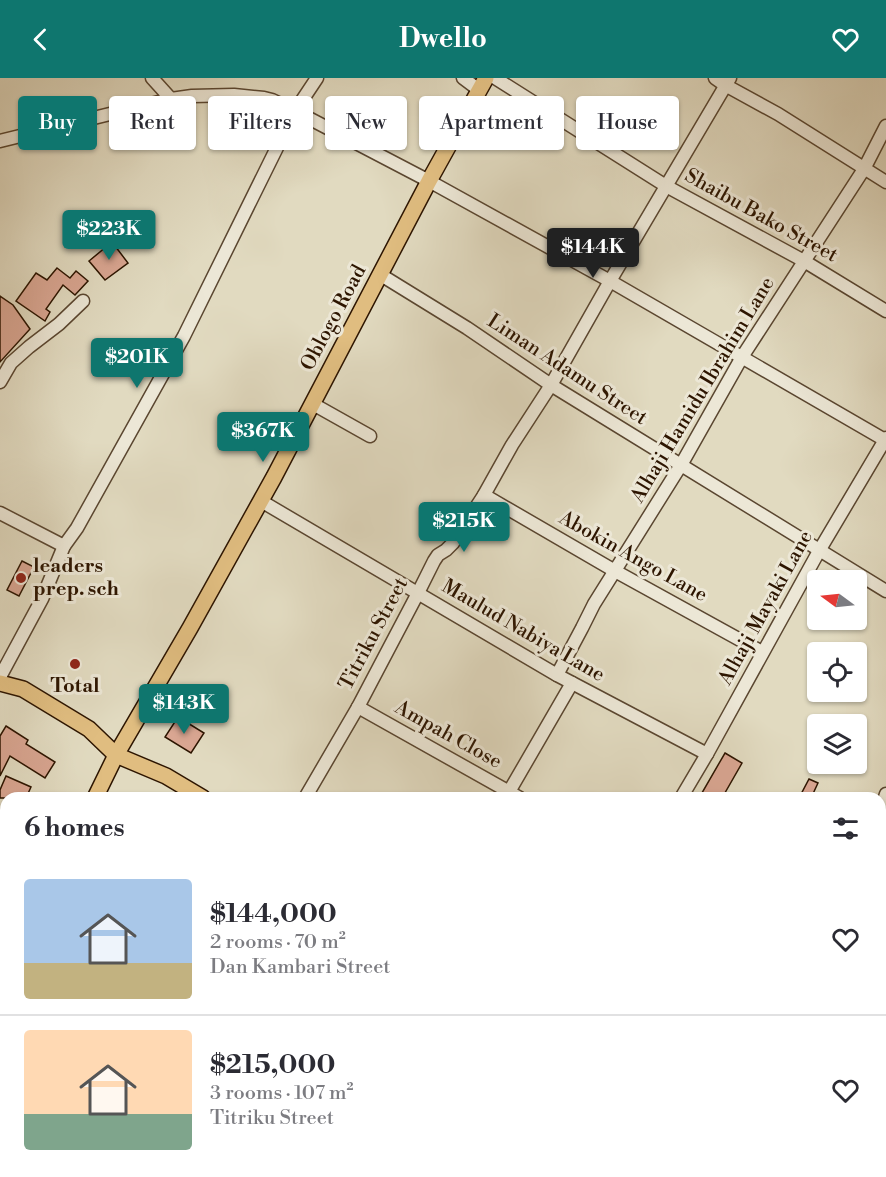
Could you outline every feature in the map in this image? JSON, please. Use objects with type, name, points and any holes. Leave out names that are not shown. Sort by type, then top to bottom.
[{"type":"main road","name":"Oblogo Road","points":[[98,792],[116,755],[261,501],[429,181],[483,84]]},
{"type":"main road","points":[[0,683],[23,689],[89,729],[116,755],[166,776],[193,792]]},
{"type":"street","points":[[152,78],[168,96]]},
{"type":"street","points":[[305,96],[317,78]]},
{"type":"street","points":[[463,78],[483,84]]},
{"type":"street","name":"Shaibu Bako Street","points":[[495,78],[666,186],[804,261],[886,311]]},
{"type":"street","points":[[723,80],[886,182]]},
{"type":"street","name":"Titriku Street","points":[[308,792],[358,707],[434,561],[453,543],[551,385],[666,186],[723,80]]},
{"type":"street","points":[[192,96],[244,96]]},
{"type":"street","points":[[0,141],[109,114]]},
{"type":"street","points":[[313,120],[429,181],[610,281],[885,439]]},
{"type":"street","name":"Alhaji Hamidu Ibrahim Lane","points":[[557,675],[594,604],[681,465],[742,357],[864,169],[886,126]]},
{"type":"street","points":[[0,677],[42,599],[64,546],[77,528],[184,336],[276,150]]},
{"type":"street","name":"Liman Adamu Street","points":[[381,275],[467,328],[551,385],[886,591]]},
{"type":"street","points":[[0,382],[11,363],[83,301]]},
{"type":"street","points":[[313,404],[370,436]]},
{"type":"street","name":"Alhaji Mayaki Lane","points":[[685,792],[819,551],[885,439]]},
{"type":"street","name":"Abokin Ango Lane","points":[[484,495],[762,652]]},
{"type":"street","name":"Maulud Nabiya Lane","points":[[261,501],[557,675],[707,754]]},
{"type":"street","points":[[0,513],[64,546]]},
{"type":"street","points":[[514,792],[573,683]]},
{"type":"street","name":"Ampah Close","points":[[358,707],[505,792]]},
{"type":"building","points":[[112,242],[128,263],[105,280],[89,261]]},
{"type":"building","points":[[57,268],[70,278],[76,271],[88,281],[75,295],[63,285],[46,309],[50,312],[45,321],[16,301],[36,273],[47,280]]},
{"type":"building","points":[[0,296],[13,305],[30,329],[0,362]]},
{"type":"building","name":"leaders prep. sch","points":[[22,561],[34,567],[19,596],[7,590]]},
{"type":"building","points":[[178,717],[204,733],[191,753],[165,737]]},
{"type":"building","points":[[6,726],[28,740],[26,744],[55,762],[45,778],[10,756],[0,776],[0,736]]},
{"type":"building","points":[[725,753],[742,763],[725,792],[702,792]]},
{"type":"building","points":[[6,776],[31,787],[29,792],[0,792]]},
{"type":"building","points":[[809,779],[818,783],[814,792],[802,792]]},
{"type":"place","name":"leaders prep. sch","points":[[21,578]]},
{"type":"place","name":"Total","points":[[75,664]]}]
